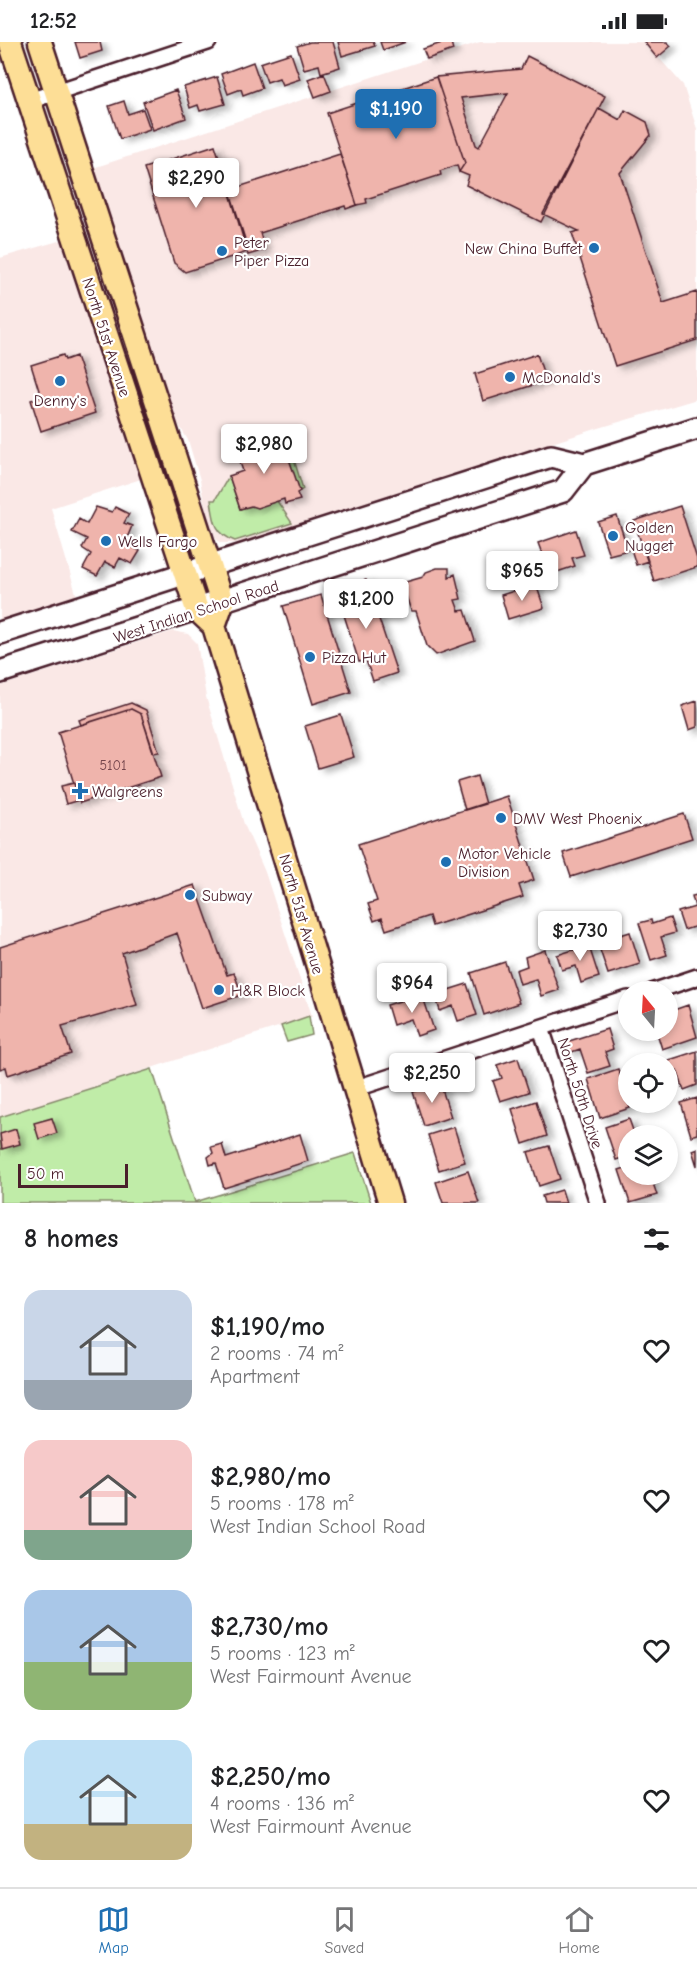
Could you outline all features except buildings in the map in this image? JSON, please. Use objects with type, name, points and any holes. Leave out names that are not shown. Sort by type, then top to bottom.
[{"type":"main road","name":"North 51st Avenue","points":[[10,42],[197,610],[214,626],[390,1203]]},
{"type":"main road","name":"North 51st Avenue","points":[[40,42],[222,603]]},
{"type":"main road","points":[[0,633],[550,456],[584,464],[697,428]]},
{"type":"main road","name":"West Indian School Road","points":[[0,672],[222,603],[564,491],[584,464]]},
{"type":"main road","points":[[214,626],[222,603]]},
{"type":"street","points":[[29,101],[208,42]]},
{"type":"street","points":[[678,983],[697,977]]},
{"type":"street","points":[[354,1089],[618,1002]]},
{"type":"street","name":"North 50th Drive","points":[[541,1028],[598,1203]]},
{"type":"shaded area","points":[[480,42],[645,42],[683,85],[697,129],[697,399],[238,543],[220,543],[209,531],[200,480],[188,440],[172,414],[93,168]]},
{"type":"shaded area","points":[[62,240],[81,291],[141,479],[51,508],[77,597],[0,621],[0,258]]},
{"type":"shaded area","points":[[173,631],[188,634],[197,643],[206,697],[244,824],[265,872],[312,1016],[0,1117],[0,686]]},
{"type":"green space","points":[[284,427],[303,489],[300,491],[278,437],[255,444],[252,436]]},
{"type":"green space","points":[[229,476],[240,509],[277,501],[292,523],[235,541],[228,538],[216,525],[211,500],[215,500]]},
{"type":"green space","points":[[309,1016],[312,1035],[287,1042],[281,1026]]},
{"type":"green space","points":[[152,1069],[195,1202],[355,1153],[371,1203],[0,1203],[0,1117]]},
{"type":"place","name":"New China Buffet","points":[[594,248]]},
{"type":"place","name":"Peter Piper Pizza","points":[[222,251]]},
{"type":"place","name":"McDonald's","points":[[510,377]]},
{"type":"place","name":"Denny's","points":[[60,381]]},
{"type":"place","name":"Golden Nugget","points":[[613,536]]},
{"type":"place","name":"Wells Fargo","points":[[106,541]]},
{"type":"place","name":"Pizza Hut","points":[[310,657]]},
{"type":"place","name":"Walgreens","points":[[80,791]]},
{"type":"place","name":"DMV West Phoenix","points":[[501,818]]},
{"type":"place","name":"Motor Vehicle Division","points":[[446,862]]},
{"type":"place","name":"Subway","points":[[190,895]]},
{"type":"place","name":"H&R Block","points":[[219,990]]}]
